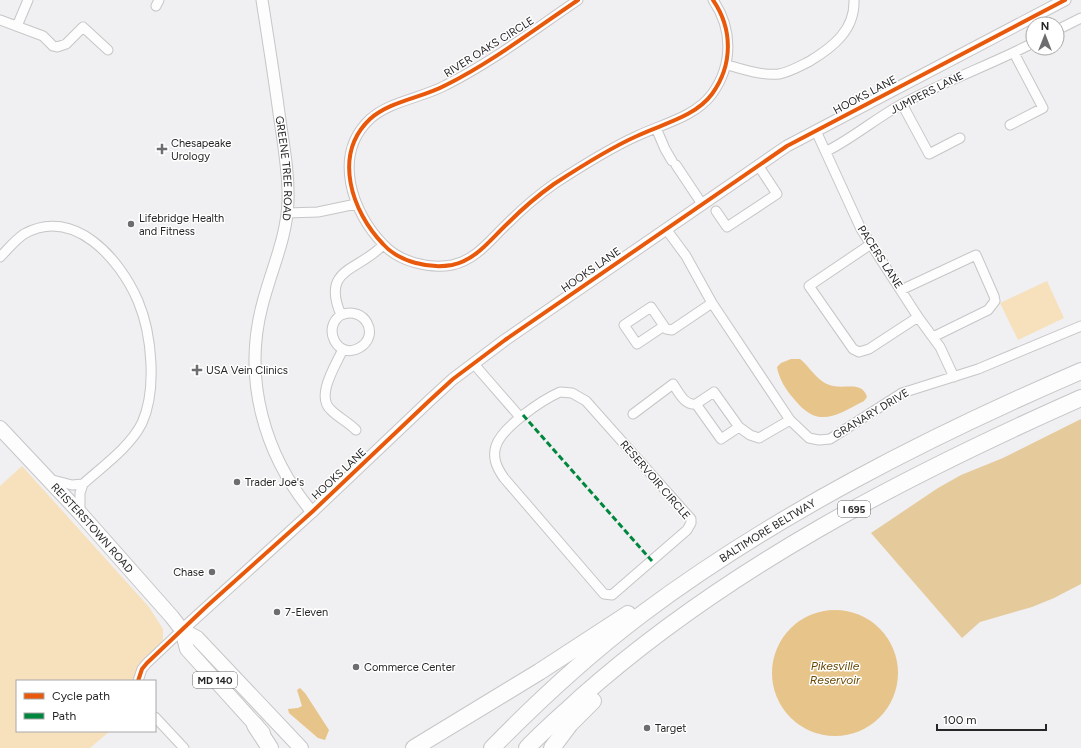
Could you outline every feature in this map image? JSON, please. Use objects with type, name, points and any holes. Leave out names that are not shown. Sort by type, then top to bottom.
[{"type":"highway","points":[[1016,399],[1081,362]]},
{"type":"highway","name":"BALTIMORE BELTWAY","points":[[492,748],[524,715],[591,656],[679,587],[738,548],[841,488],[961,425],[1081,371]]},
{"type":"highway","name":"I 695","points":[[527,748],[604,676],[690,610],[748,572],[851,511],[913,477],[1027,422],[1081,398]]},
{"type":"highway","points":[[1027,422],[1081,405]]},
{"type":"highway","points":[[414,748],[518,685],[636,609],[679,587]]},
{"type":"highway","points":[[552,748],[570,724],[589,704],[690,610]]},
{"type":"highway","points":[[433,748],[518,685]]},
{"type":"highway","points":[[255,725],[270,748]]},
{"type":"main road","name":"REISTERSTOWN ROAD","points":[[0,428],[80,513],[182,630],[197,638],[301,748]]},
{"type":"main road","name":"REISTERSTOWN ROAD","points":[[182,630],[188,649],[277,748]]},
{"type":"street","points":[[17,26],[28,0]]},
{"type":"street","name":"GREENE TREE ROAD","points":[[262,0],[286,163],[287,213],[281,247],[258,321],[256,343],[256,382],[260,408],[269,439],[290,482],[312,512]]},
{"type":"street","name":"RIVER OAKS CIRCLE","points":[[578,0],[459,78],[425,95],[389,107],[371,118],[354,142],[350,159],[349,178],[356,204],[383,245],[401,257],[421,264],[435,267],[461,263],[480,251],[508,223],[552,186],[617,146],[684,116],[705,102],[716,87],[727,65],[729,50],[727,30],[722,14],[713,0]]},
{"type":"street","points":[[727,65],[772,74],[794,69],[825,52],[840,39],[850,21],[854,0]]},
{"type":"street","name":"HOOKS LANE","points":[[182,630],[312,512],[429,401],[473,363],[758,165],[816,131],[1065,0]]},
{"type":"street","points":[[1065,26],[1081,18]]},
{"type":"street","points":[[0,20],[43,36],[53,46],[57,47],[66,44],[83,28],[108,50]]},
{"type":"street","name":"JUMPERS LANE","points":[[827,151],[902,104],[946,82],[1025,47]]},
{"type":"street","points":[[1010,125],[1043,108],[1014,53]]},
{"type":"street","points":[[902,104],[929,154],[960,138]]},
{"type":"street","points":[[656,128],[665,149],[702,204]]},
{"type":"street","name":"PACERS LANE","points":[[816,131],[827,151],[852,212],[918,317],[940,346],[954,377]]},
{"type":"street","points":[[716,211],[727,227],[777,194],[758,165]]},
{"type":"street","points":[[287,213],[318,212],[356,204]]},
{"type":"street","points":[[0,257],[18,238],[30,231],[54,226],[74,230],[94,241],[110,258],[138,301],[146,328],[150,360],[149,394],[145,414],[138,429],[127,444],[83,484],[80,493],[80,513]]},
{"type":"street","name":"GRANARY DRIVE","points":[[666,229],[686,256],[712,303],[790,420],[809,438],[819,440],[830,439],[902,393],[954,377],[1011,356],[1081,326]]},
{"type":"street","points":[[871,244],[809,286],[853,349],[859,352],[869,349],[918,317]]},
{"type":"street","points":[[341,315],[334,290],[337,280],[344,272],[366,260],[383,245]]},
{"type":"street","points":[[901,290],[976,255],[994,296],[992,306],[988,310],[933,337]]},
{"type":"street","points":[[664,326],[669,331],[672,330],[712,303]]},
{"type":"street","points":[[348,313],[359,315],[367,323],[369,330],[367,340],[361,347],[350,350],[343,349],[336,344],[332,333],[334,322],[341,315],[348,313]]},
{"type":"street","points":[[343,349],[326,389],[325,403],[332,411],[356,430]]},
{"type":"street","points":[[473,363],[520,417]]},
{"type":"street","points":[[633,414],[672,384],[685,401],[692,405],[714,392],[738,427],[750,436],[759,438],[790,420]]},
{"type":"street","name":"RESERVOIR CIRCLE","points":[[560,392],[578,395],[586,401],[689,516],[691,523],[687,530],[612,594],[604,594],[498,470],[495,457],[496,444],[520,417],[560,392]]},
{"type":"street","points":[[696,404],[721,439],[738,427]]},
{"type":"street","points":[[48,478],[72,485],[83,484]]},
{"type":"street","points":[[138,680],[142,669],[147,663],[182,630]]},
{"type":"street","points":[[156,718],[184,748]]},
{"type":"shaded area","points":[[1047,281],[1064,318],[1018,340],[1000,303]]},
{"type":"shaded area","points":[[1081,419],[1081,584],[1054,598],[1032,607],[980,622],[962,638],[871,533],[938,488],[961,475],[1003,458]]},
{"type":"shaded area","points":[[22,466],[149,607],[163,629],[163,640],[141,663],[135,674],[134,680],[16,680],[16,732],[109,732],[90,748],[0,748],[0,486]]},
{"type":"water","points":[[791,359],[800,359],[823,382],[838,387],[857,387],[865,392],[867,397],[864,401],[835,415],[819,417],[811,414],[791,396],[779,376],[777,367],[781,363]]},
{"type":"water","name":"Pikesville Reservoir","points":[[841,610],[865,617],[880,628],[891,643],[897,661],[897,685],[891,703],[880,718],[865,729],[847,735],[829,736],[805,729],[790,718],[779,703],[773,685],[772,667],[779,643],[790,628],[805,617],[823,611]]},
{"type":"water","points":[[300,688],[305,693],[329,730],[325,740],[318,738],[289,713],[288,709],[302,706],[297,690]]},
{"type":"marked path","points":[[523,415],[652,561]]},
{"type":"cycle path","points":[[578,0],[497,56],[463,76],[437,89],[387,108],[378,113],[370,119],[358,133],[352,149],[349,166],[355,200],[372,231],[390,250],[406,260],[424,265],[452,265],[468,259],[482,249],[541,193],[554,184],[626,141],[678,119],[697,109],[712,94],[719,83],[727,59],[727,35],[720,11],[713,0]]},
{"type":"cycle path","points":[[138,680],[142,669],[147,663],[207,606],[312,512],[453,379],[505,340],[787,146],[1065,0]]},
{"type":"place","name":"Chesapeake Urology","points":[[162,149]]},
{"type":"place","name":"Lifebridge Health and Fitness","points":[[131,224]]},
{"type":"place","name":"USA Vein Clinics","points":[[197,370]]},
{"type":"place","name":"Trader Joe's","points":[[237,482]]},
{"type":"place","name":"Chase","points":[[212,572]]},
{"type":"place","name":"7-Eleven","points":[[277,612]]},
{"type":"place","name":"Commerce Center","points":[[356,667]]},
{"type":"place","name":"Target","points":[[647,728]]}]
